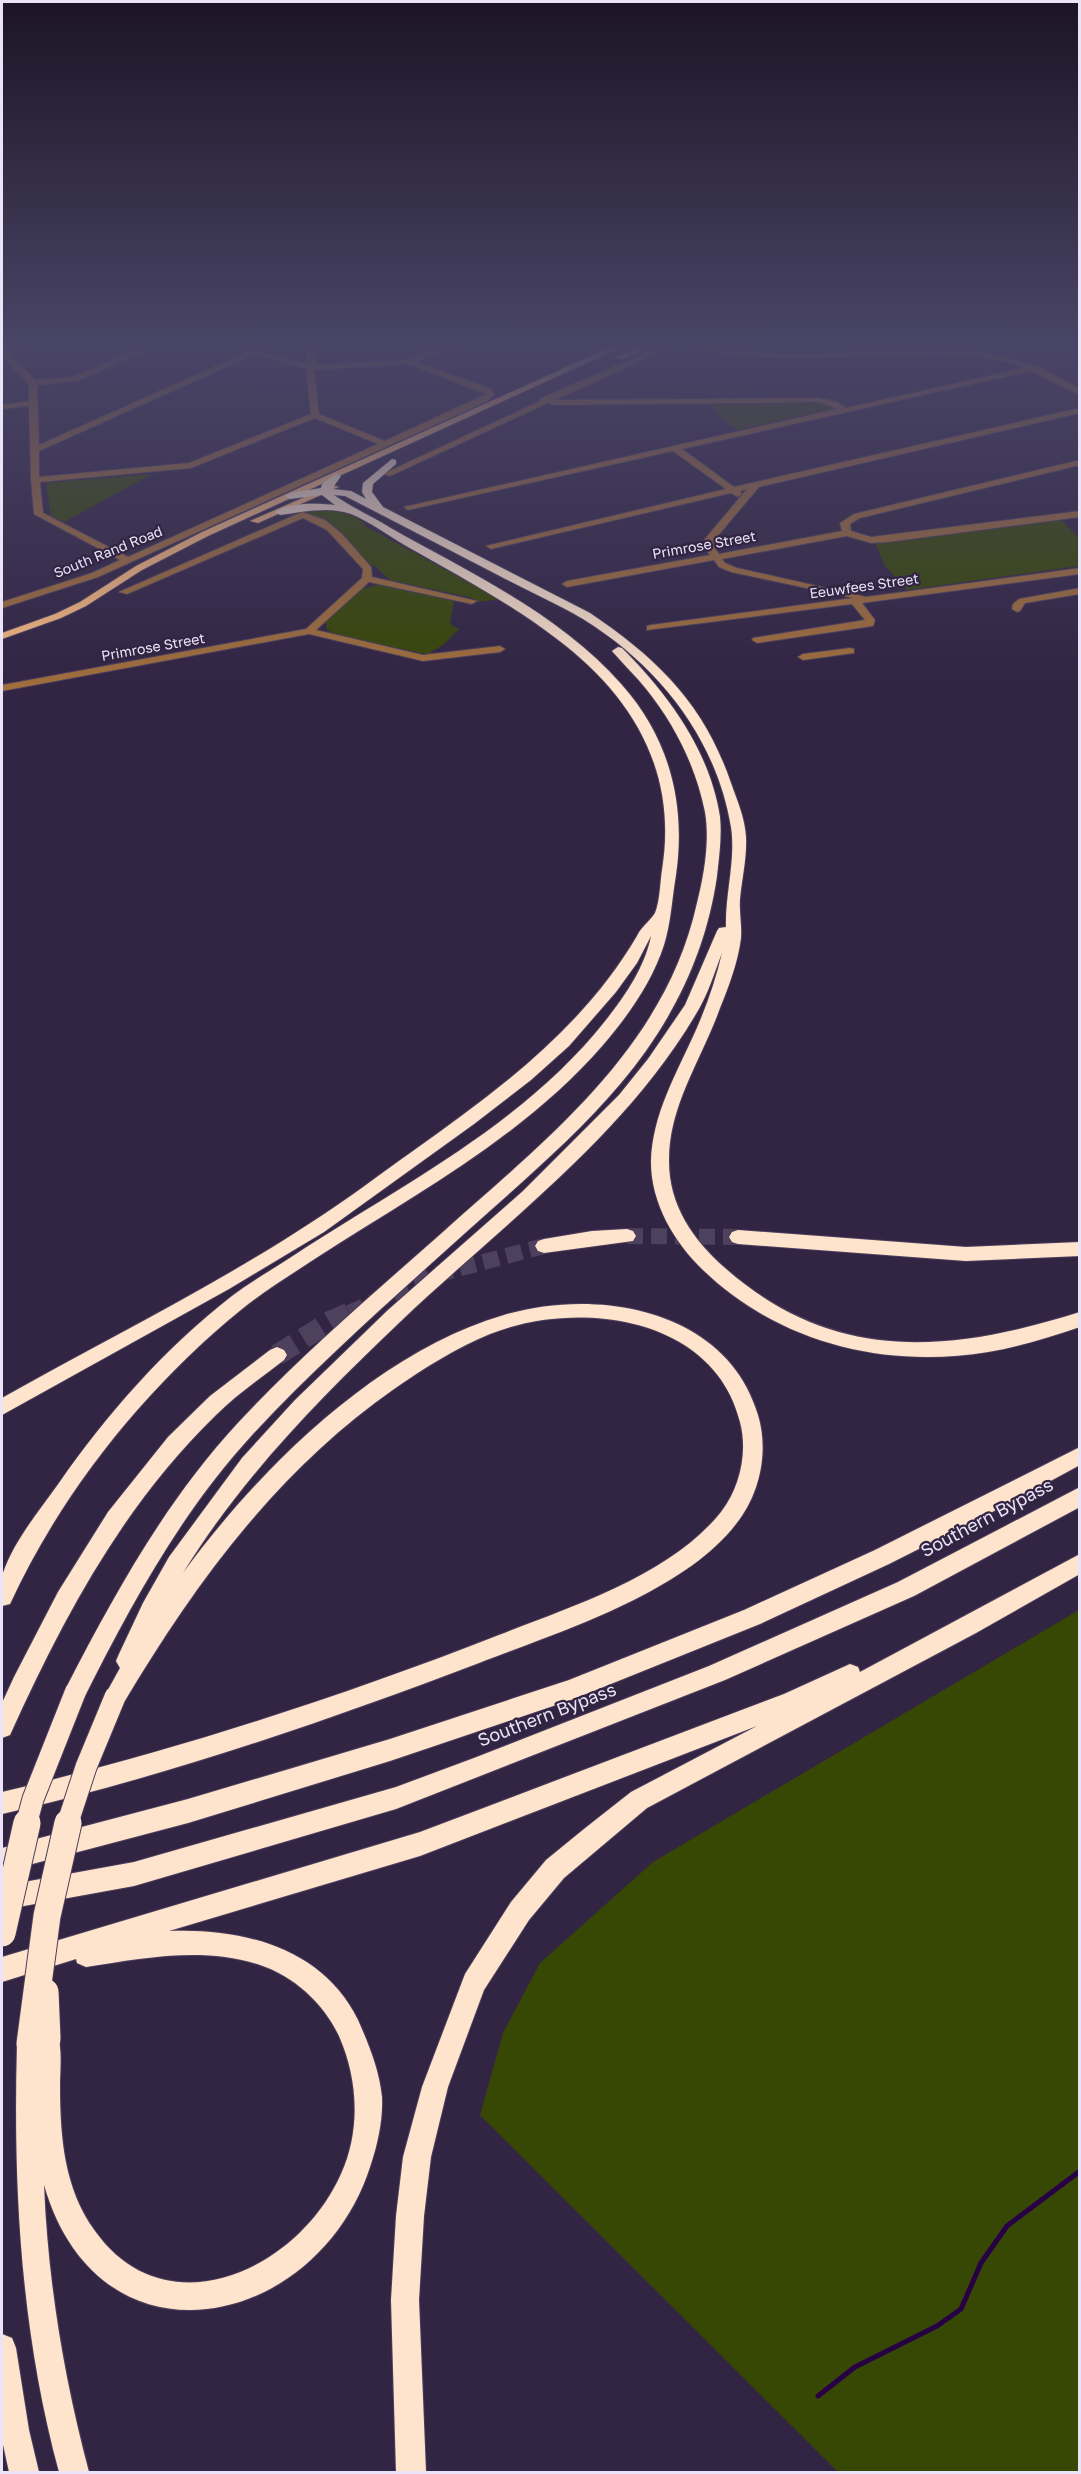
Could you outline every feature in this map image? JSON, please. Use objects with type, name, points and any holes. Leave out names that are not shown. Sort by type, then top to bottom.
[{"type":"highway","points":[[380,509],[369,496],[367,488],[371,479],[392,462]]},
{"type":"highway","points":[[2,1597],[21,1560],[70,1482],[134,1400],[175,1357],[238,1302],[329,1240],[498,1133],[569,1072],[598,1042],[635,990],[657,945],[661,915],[669,887],[673,810],[667,777],[658,750],[628,699],[583,651],[549,624],[496,591],[333,500],[327,495],[327,483],[336,476]]},
{"type":"highway","points":[[290,496],[327,491],[346,493],[586,616],[650,662],[676,689],[700,724],[713,749],[739,837],[731,916],[733,939],[725,972],[711,1012],[668,1112],[660,1147],[667,1204],[680,1232],[707,1265],[753,1302],[778,1317],[809,1331],[872,1347],[905,1351],[972,1349],[1024,1338],[1080,1318]]},
{"type":"highway","points":[[280,512],[324,507],[362,516]]},
{"type":"highway","points":[[2,1933],[13,1877],[33,1799],[75,1693],[150,1554],[174,1518],[228,1449],[312,1361],[490,1202],[594,1101],[632,1058],[668,1004],[686,968],[700,931],[715,837],[712,813],[704,783],[680,726],[656,692],[610,643],[564,606]]},
{"type":"highway","points":[[2,1407],[222,1284],[318,1227],[468,1120],[525,1076],[563,1042],[611,988],[629,963],[646,932],[661,915]]},
{"type":"highway","points":[[40,1950],[76,1956],[165,1942],[222,1943],[264,1953],[283,1961],[307,1976],[334,2002],[354,2032],[360,2047],[367,2080],[368,2120],[365,2138],[361,2159],[346,2195],[329,2222],[288,2264],[251,2284],[216,2295],[190,2298],[164,2296],[140,2288],[103,2264],[88,2246],[65,2204],[56,2180],[39,2041],[40,1950],[58,1860],[72,1808],[88,1762],[117,1694],[132,1649],[151,1610],[177,1564],[249,1464],[318,1390],[395,1315],[529,1196],[625,1099],[654,1063],[693,1006],[731,916]]},
{"type":"highway","points":[[544,1246],[592,1238],[627,1236]]},
{"type":"highway","points":[[738,1237],[966,1254],[1080,1249]]},
{"type":"highway","points":[[2,1803],[168,1758],[389,1688],[602,1604],[663,1571],[690,1555],[711,1537],[728,1520],[741,1500],[748,1479],[754,1439],[752,1423],[740,1391],[731,1376],[703,1348],[664,1326],[621,1313],[597,1310],[550,1312],[494,1325],[454,1342],[377,1389],[333,1422],[291,1459],[244,1511],[206,1559],[172,1606],[117,1694]]},
{"type":"highway","points":[[2,1727],[55,1616],[82,1569],[126,1503],[172,1447],[210,1407],[277,1355]]},
{"type":"highway","name":"Southern Bypass","points":[[2,1860],[199,1807],[390,1750],[570,1690],[763,1612],[993,1502],[1080,1455]]},
{"type":"highway","name":"Southern Bypass","points":[[2,1898],[134,1874],[396,1798],[474,1769],[717,1673],[906,1588],[1011,1535],[1080,1496]]},
{"type":"highway","points":[[2,1969],[40,1950],[420,1844],[549,1796],[791,1702],[1070,1569]]},
{"type":"highway","points":[[411,2472],[405,2300],[410,2216],[417,2157],[435,2087],[474,1983],[520,1911],[555,1869],[639,1800],[1070,1569]]},
{"type":"highway","points":[[39,2041],[27,2124],[29,2199],[36,2279],[50,2371],[74,2472]]},
{"type":"highway","points":[[2,2348],[24,2472]]},
{"type":"main road","name":"South Rand Road","points":[[3,634],[58,616],[83,604],[181,546],[379,456]]},
{"type":"main road","points":[[357,478],[405,456]]},
{"type":"main road","name":"South Rand Road","points":[[181,546],[280,512],[347,482]]},
{"type":"street","points":[[34,456],[39,514],[128,560]]},
{"type":"street","points":[[35,480],[191,465],[212,456]]},
{"type":"street","name":"South Rand Road","points":[[2,605],[84,579],[357,456]]},
{"type":"street","points":[[387,474],[424,456]]},
{"type":"street","points":[[408,507],[637,456]]},
{"type":"street","points":[[686,456],[732,490],[743,501]]},
{"type":"street","points":[[491,546],[879,456]]},
{"type":"street","points":[[1080,462],[856,516],[846,523],[847,532],[871,540],[1080,514]]},
{"type":"street","points":[[756,485],[710,539],[709,547],[722,565],[734,570],[838,591],[866,599]]},
{"type":"street","points":[[124,592],[297,516],[309,516],[329,527],[368,569],[368,576],[309,631]]},
{"type":"street","name":"Primrose Street","points":[[567,584],[847,532]]},
{"type":"street","name":"South Rand Road","points":[[171,551],[197,561]]},
{"type":"street","name":"Eeuwfees Street","points":[[651,628],[1080,571]]},
{"type":"street","points":[[368,576],[472,601]]},
{"type":"street","points":[[1026,578],[1038,599]]},
{"type":"street","points":[[838,591],[841,602]]},
{"type":"street","points":[[1017,609],[1019,603],[1080,591]]},
{"type":"street","points":[[757,640],[869,624],[870,620],[855,601]]},
{"type":"street","name":"Primrose Street","points":[[2,688],[309,631],[423,658],[500,649]]},
{"type":"street","points":[[805,634],[820,655]]},
{"type":"street","points":[[803,657],[850,651]]},
{"type":"green space","points":[[152,474],[64,522],[51,516],[46,483]]},
{"type":"green space","points":[[317,507],[336,510],[354,517],[365,524],[363,525],[500,599],[479,602],[468,597],[390,580],[375,566],[370,565],[329,523],[307,512]]},
{"type":"green space","points":[[1060,519],[1079,538],[1079,566],[907,590],[885,566],[875,542]]},
{"type":"green space","points":[[380,584],[454,600],[450,624],[459,629],[443,645],[431,652],[431,655],[338,636],[327,630],[326,622],[362,589]]},
{"type":"green space","points":[[1079,1610],[1079,2472],[838,2472],[480,2115],[503,2033],[540,1963],[653,1862]]},
{"type":"waterway","points":[[818,2396],[855,2367],[937,2326],[961,2309],[981,2263],[1007,2226],[1080,2171]]},
{"type":"tunnel","points":[[627,1236],[738,1237]]},
{"type":"tunnel","points":[[349,1313],[431,1276],[544,1246]]},
{"type":"tunnel","points":[[277,1355],[331,1321],[352,1312]]}]
